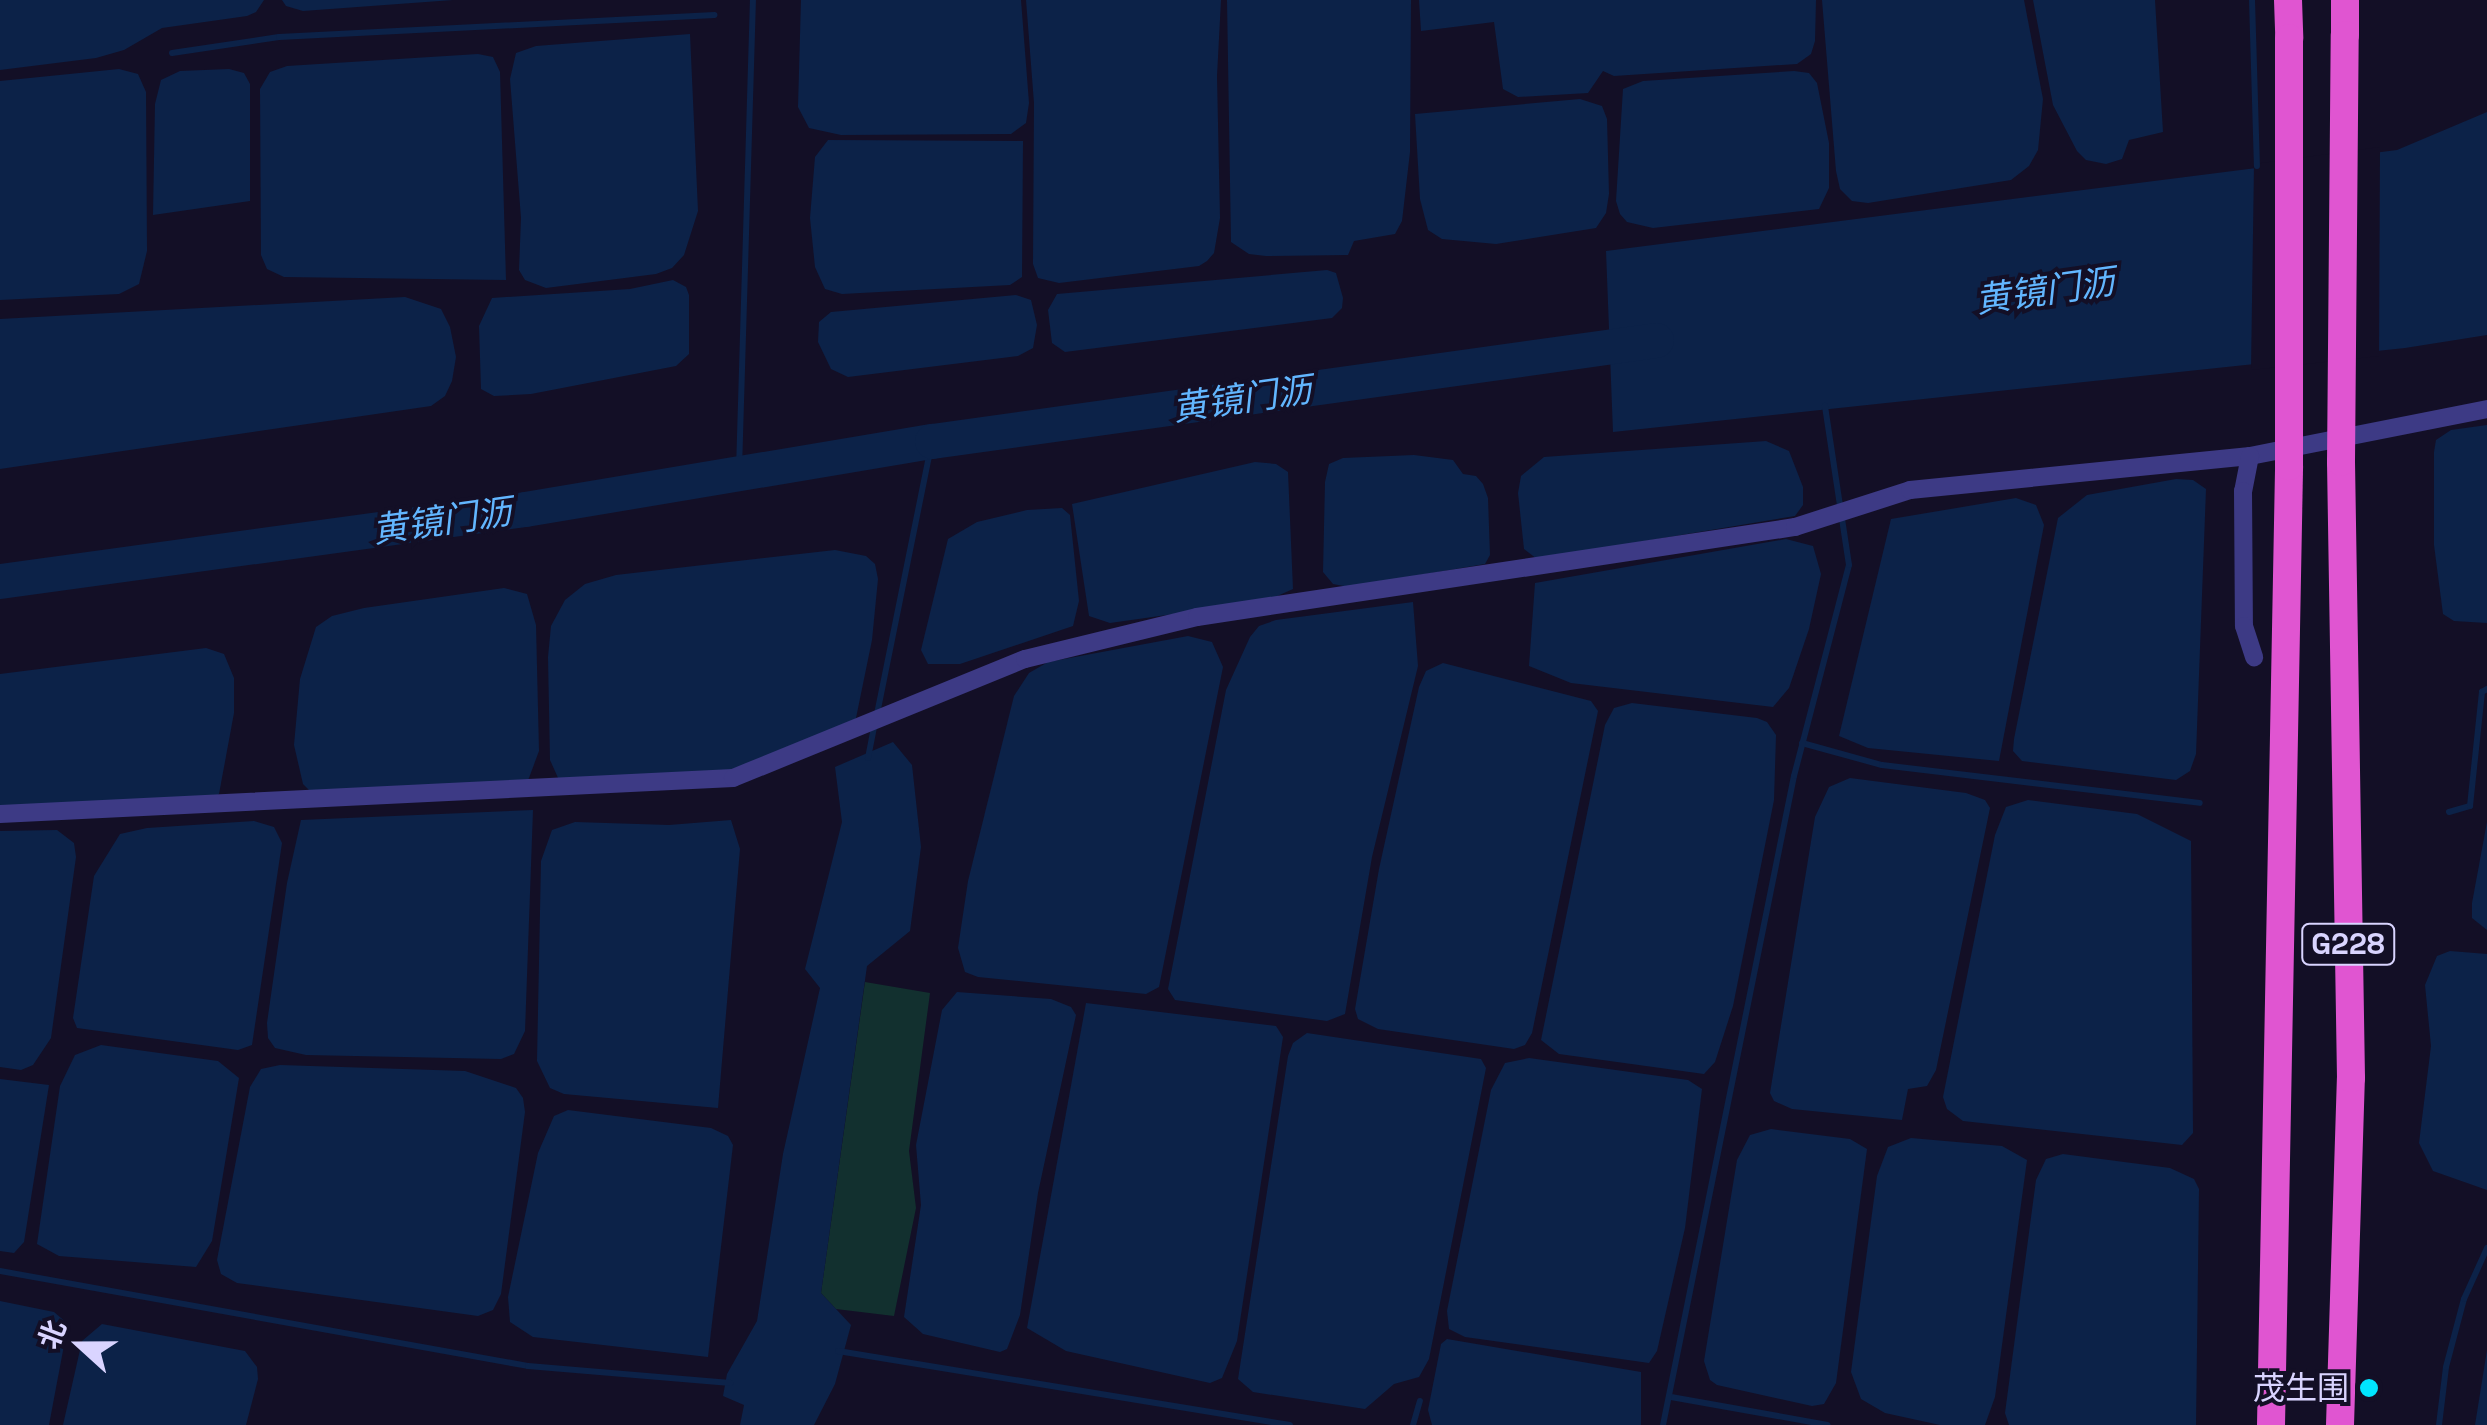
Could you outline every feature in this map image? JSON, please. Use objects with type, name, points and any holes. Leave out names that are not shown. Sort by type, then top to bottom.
[{"type":"highway","name":"G228","points":[[2271,1425],[2289,466],[2288,0]]},
{"type":"highway","name":"G228","points":[[2340,1425],[2350,1078],[2341,462],[2346,0]]},
{"type":"street","points":[[0,814],[733,778],[1025,659],[1196,617],[1795,527],[1910,490],[2250,456],[2487,409]]},
{"type":"street","points":[[2250,456],[2243,491],[2244,626],[2254,657]]},
{"type":"green space","points":[[865,982],[930,993],[909,1151],[916,1208],[894,1316],[836,1309],[821,1293]]},
{"type":"water","points":[[0,0],[264,0],[256,12],[247,16],[162,28],[124,50],[96,58],[0,70]]},
{"type":"water","points":[[282,0],[453,0],[303,11],[286,6]]},
{"type":"water","points":[[801,0],[1021,0],[1029,103],[1026,123],[1011,134],[841,135],[809,128],[798,107]]},
{"type":"water","points":[[1026,0],[1221,0],[1217,76],[1220,218],[1214,253],[1207,261],[1199,266],[1059,283],[1038,278],[1033,264],[1034,103]]},
{"type":"water","points":[[1227,0],[1411,0],[1410,152],[1402,221],[1395,234],[1354,241],[1348,255],[1266,256],[1249,254],[1231,242]]},
{"type":"water","points":[[1419,0],[1816,0],[1815,41],[1811,54],[1797,64],[1614,76],[1603,71],[1588,93],[1518,97],[1503,89],[1494,22],[1421,31]]},
{"type":"water","points":[[1822,0],[2024,0],[2043,99],[2038,150],[2029,166],[2011,180],[1868,203],[1852,201],[1840,189],[1836,171]]},
{"type":"water","points":[[2033,0],[2155,0],[2163,132],[2129,140],[2122,159],[2106,164],[2086,160],[2077,151],[2053,105]]},
{"type":"water","points":[[690,34],[698,211],[684,255],[672,268],[656,274],[546,288],[525,280],[519,270],[521,218],[510,79],[516,53],[536,46]]},
{"type":"water","points":[[478,54],[493,57],[500,72],[506,280],[284,277],[267,269],[261,255],[260,89],[270,72],[287,66]]},
{"type":"water","points":[[119,69],[138,74],[146,92],[147,251],[139,284],[119,294],[0,300],[0,81]]},
{"type":"water","points":[[229,69],[244,73],[250,84],[250,201],[153,215],[155,104],[161,80],[180,71]]},
{"type":"water","points":[[1809,73],[1817,83],[1829,143],[1829,188],[1819,209],[1653,228],[1627,222],[1620,214],[1616,201],[1623,89],[1643,81]]},
{"type":"water","points":[[1580,99],[1602,106],[1607,119],[1609,194],[1606,213],[1596,228],[1496,244],[1442,239],[1428,230],[1420,199],[1415,114]]},
{"type":"water","points":[[2487,112],[2487,335],[2405,348],[1613,432],[1606,251],[2397,150]]},
{"type":"water","points":[[828,140],[1023,141],[1022,277],[1010,285],[842,294],[825,289],[815,267],[810,218],[815,157]]},
{"type":"water","points":[[1327,270],[1336,273],[1343,298],[1342,308],[1332,318],[1065,352],[1052,343],[1048,310],[1057,294]]},
{"type":"water","points":[[673,280],[686,287],[689,295],[689,354],[676,366],[531,394],[494,396],[481,389],[479,326],[492,298],[630,289]]},
{"type":"water","points":[[1016,295],[1031,300],[1037,325],[1033,348],[1018,356],[848,377],[831,369],[818,342],[819,322],[831,312]]},
{"type":"water","points":[[405,297],[441,309],[450,327],[456,357],[452,381],[445,396],[431,406],[0,469],[0,319]]},
{"type":"water","points":[[2487,425],[2487,623],[2454,621],[2443,614],[2434,545],[2436,440],[2451,430]]},
{"type":"water","points":[[1766,441],[1789,451],[1803,487],[1803,505],[1795,516],[1537,559],[1524,549],[1518,493],[1521,476],[1544,457]]},
{"type":"water","points":[[1414,455],[1453,460],[1463,474],[1476,476],[1483,484],[1488,498],[1490,555],[1485,564],[1349,587],[1333,584],[1323,572],[1329,464],[1343,458]]},
{"type":"water","points":[[1255,462],[1276,464],[1288,472],[1293,589],[1266,601],[1110,623],[1089,616],[1072,504]]},
{"type":"water","points":[[2176,479],[2193,480],[2206,489],[2196,754],[2190,771],[2176,780],[2022,761],[2013,751],[2014,739],[2058,518],[2087,495]]},
{"type":"water","points":[[2016,498],[2036,505],[2044,525],[1999,761],[1868,748],[1839,736],[1891,519]]},
{"type":"water","points":[[1062,508],[1070,515],[1079,601],[1073,626],[960,664],[928,664],[921,650],[948,539],[977,522],[1027,510]]},
{"type":"water","points":[[1786,539],[1813,546],[1821,574],[1809,629],[1789,688],[1773,707],[1571,683],[1529,666],[1535,583]]},
{"type":"water","points":[[835,550],[866,556],[875,564],[878,579],[872,640],[856,718],[838,743],[749,769],[559,780],[550,760],[548,657],[551,626],[565,600],[585,584],[616,575]]},
{"type":"water","points":[[504,588],[527,594],[536,625],[539,751],[526,786],[310,791],[303,784],[294,745],[300,679],[316,627],[332,616],[364,608]]},
{"type":"water","points":[[1413,602],[1418,666],[1372,857],[1345,1014],[1327,1021],[1175,1000],[1168,989],[1226,690],[1250,637],[1259,626],[1276,620]]},
{"type":"water","points":[[1188,636],[1212,642],[1223,667],[1159,987],[1146,994],[978,977],[965,972],[958,948],[968,881],[1014,696],[1029,673],[1048,662]]},
{"type":"water","points":[[206,648],[224,654],[234,678],[234,713],[219,794],[212,800],[0,810],[0,674]]},
{"type":"water","points":[[1443,663],[1591,701],[1598,711],[1532,1033],[1525,1045],[1514,1049],[1378,1029],[1358,1019],[1355,1009],[1379,869],[1419,687],[1426,671]]},
{"type":"water","points":[[1632,703],[1757,718],[1767,722],[1776,735],[1774,800],[1733,1006],[1715,1062],[1704,1074],[1559,1054],[1541,1040],[1605,725],[1614,708]]},
{"type":"water","points":[[893,742],[912,765],[921,847],[910,931],[867,966],[821,1293],[851,1325],[835,1384],[814,1425],[740,1425],[744,1405],[723,1396],[727,1374],[757,1321],[783,1154],[820,988],[805,969],[842,822],[835,767]]},
{"type":"water","points":[[1850,778],[1966,793],[1985,800],[1990,808],[1936,1070],[1927,1086],[1908,1089],[1902,1120],[1792,1109],[1774,1101],[1770,1093],[1815,817],[1829,787]]},
{"type":"water","points":[[2028,800],[2137,814],[2191,841],[2193,1133],[2182,1145],[1963,1121],[1947,1109],[1943,1097],[1995,835],[2006,807]]},
{"type":"water","points":[[533,810],[525,1031],[514,1054],[501,1059],[306,1055],[275,1048],[268,1038],[267,1023],[287,883],[301,820]]},
{"type":"water","points":[[731,820],[740,849],[718,1108],[564,1094],[550,1088],[537,1061],[541,861],[552,830],[575,822],[669,825]]},
{"type":"water","points":[[254,821],[274,827],[282,843],[252,1045],[238,1050],[77,1028],[73,1018],[94,876],[120,834],[147,828]]},
{"type":"water","points":[[2487,822],[2487,930],[2472,918],[2472,903]]},
{"type":"water","points":[[57,830],[74,843],[76,857],[51,1038],[33,1065],[21,1070],[0,1067],[0,831]]},
{"type":"water","points":[[2450,951],[2487,954],[2487,1190],[2433,1171],[2419,1143],[2431,1046],[2425,985],[2437,956]]},
{"type":"water","points":[[957,992],[1051,999],[1071,1007],[1076,1015],[1038,1193],[1020,1315],[1007,1349],[1000,1352],[923,1334],[904,1317],[921,1205],[916,1145],[942,1010]]},
{"type":"water","points":[[1086,1003],[1276,1026],[1283,1037],[1237,1341],[1222,1378],[1210,1383],[1066,1351],[1027,1328]]},
{"type":"water","points":[[1307,1033],[1481,1059],[1486,1068],[1429,1359],[1419,1377],[1394,1384],[1365,1409],[1253,1392],[1238,1379],[1288,1056],[1293,1043]]},
{"type":"water","points":[[101,1045],[218,1061],[239,1078],[212,1241],[196,1267],[59,1256],[37,1244],[60,1086],[75,1055]]},
{"type":"water","points":[[1529,1058],[1688,1080],[1702,1089],[1685,1228],[1657,1351],[1649,1363],[1465,1337],[1449,1329],[1447,1311],[1491,1090],[1505,1063]]},
{"type":"water","points":[[280,1065],[465,1071],[516,1088],[523,1098],[525,1112],[501,1294],[493,1310],[478,1316],[237,1283],[221,1274],[217,1260],[250,1087],[261,1069]]},
{"type":"water","points":[[0,1079],[49,1085],[24,1242],[14,1253],[0,1251]]},
{"type":"water","points":[[568,1110],[711,1128],[728,1136],[733,1145],[708,1357],[533,1337],[510,1322],[508,1297],[538,1153],[554,1116]]},
{"type":"water","points":[[1771,1129],[1850,1139],[1867,1149],[1836,1383],[1824,1404],[1812,1406],[1717,1385],[1710,1380],[1704,1361],[1737,1160],[1750,1135]]},
{"type":"water","points":[[1911,1138],[2002,1146],[2027,1160],[1995,1397],[1985,1425],[1940,1425],[1885,1413],[1861,1399],[1851,1372],[1877,1176],[1888,1147]]},
{"type":"water","points":[[2063,1154],[2170,1168],[2194,1179],[2199,1189],[2196,1425],[2009,1425],[2005,1413],[2036,1180],[2046,1159]]},
{"type":"water","points":[[0,1301],[54,1312],[68,1324],[49,1425],[0,1425]]},
{"type":"water","points":[[102,1324],[245,1351],[257,1367],[258,1379],[246,1425],[63,1425],[82,1341]]},
{"type":"water","points":[[1447,1339],[1641,1372],[1641,1425],[1432,1425],[1428,1410],[1441,1344]]},
{"type":"water","points":[[2487,1350],[2487,1425],[2475,1425]]},
{"type":"pier","points":[[2380,147],[2379,356],[2251,370],[2254,164]]},
{"type":"waterway","points":[[739,470],[753,0]]},
{"type":"waterway","points":[[2252,0],[2257,166]]},
{"type":"waterway","points":[[172,53],[279,37],[714,15]]},
{"type":"waterway","name":"黄镜门沥","points":[[0,581],[525,509],[932,441],[1656,340]]},
{"type":"waterway","points":[[1663,1425],[1794,776],[1849,565],[1825,406]]},
{"type":"waterway","points":[[877,714],[932,441]]},
{"type":"waterway","points":[[2449,812],[2470,806],[2482,692],[2487,689]]},
{"type":"waterway","points":[[868,758],[874,726]]},
{"type":"waterway","points":[[1802,743],[1882,765],[2200,803]]},
{"type":"waterway","points":[[2439,1425],[2446,1367],[2464,1299],[2487,1248]]},
{"type":"waterway","points":[[0,1271],[528,1366],[730,1383]]},
{"type":"waterway","points":[[838,1351],[1290,1425]]},
{"type":"waterway","points":[[1671,1397],[1828,1425]]},
{"type":"waterway","points":[[1413,1425],[1420,1401]]},
{"type":"place","name":"茂生围","points":[[2369,1388]]}]
